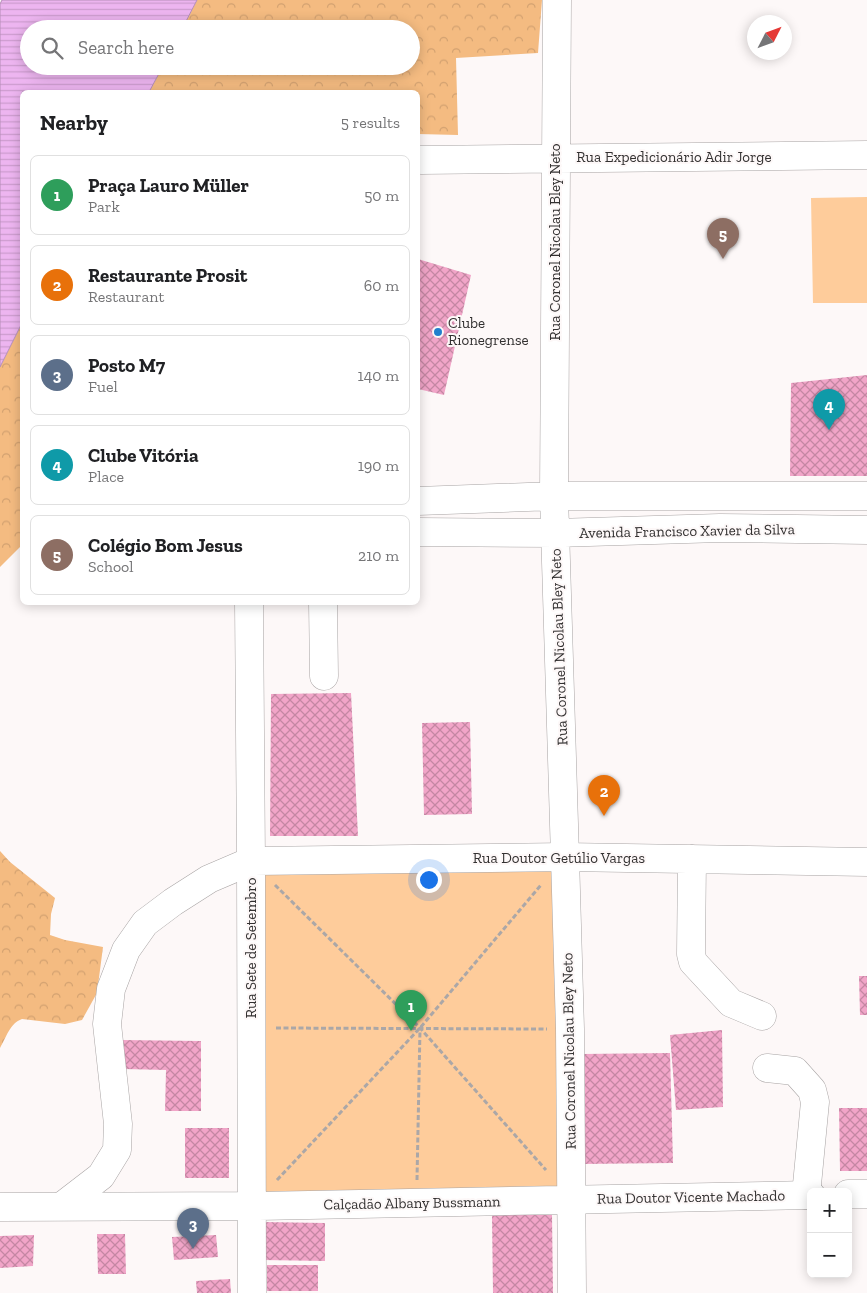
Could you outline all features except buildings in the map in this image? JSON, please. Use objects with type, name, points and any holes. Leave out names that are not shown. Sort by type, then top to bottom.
[{"type":"street","name":"Rua Coronel Nicolau Bley Neto","points":[[557,0],[554,496],[570,1029],[572,1293]]},
{"type":"street","name":"Rua Expedicionário Adir Jorge","points":[[421,160],[867,155]]},
{"type":"street","points":[[420,500],[554,496],[867,496]]},
{"type":"street","points":[[720,528],[722,497]]},
{"type":"street","name":"Avenida Francisco Xavier da Silva","points":[[420,532],[556,533],[720,528],[867,530]]},
{"type":"street","name":"Rua Sete de Setembro","points":[[249,605],[252,1293]]},
{"type":"street","points":[[323,605],[324,676]]},
{"type":"street","name":"Rua Doutor Getúlio Vargas","points":[[251,861],[565,857],[867,862]]},
{"type":"street","points":[[692,859],[691,954],[693,962],[731,1003],[762,1016]]},
{"type":"street","points":[[62,1206],[102,1176],[118,1150],[118,1124],[107,1024],[111,989],[126,950],[145,923],[172,902],[209,879],[251,861]]},
{"type":"street","points":[[767,1068],[795,1071],[812,1090],[815,1102],[809,1188]]},
{"type":"street","points":[[852,1194],[867,1194]]},
{"type":"street","name":"Rua Doutor Vicente Machado","points":[[571,1199],[807,1195]]},
{"type":"street","name":"Calçadão Albany Bussmann","points":[[252,1206],[571,1199]]},
{"type":"street","points":[[0,1207],[252,1206]]},
{"type":"path","points":[[252,1206],[420,1028],[565,857]]},
{"type":"path","points":[[251,861],[420,1028],[571,1199]]},
{"type":"path","points":[[252,1028],[570,1029]]},
{"type":"path","points":[[417,1203],[420,1028]]},
{"type":"green space","points":[[197,0],[542,0],[538,53],[456,58],[458,135],[420,134],[420,90],[150,90],[158,75],[420,75],[420,20],[187,20]]},
{"type":"green space","points":[[20,327],[20,547],[0,567],[0,367]]},
{"type":"green space","points":[[0,851],[10,862],[55,898],[51,914],[50,935],[65,940],[103,947],[97,993],[82,1020],[65,1024],[22,1019],[11,1027],[0,1048]]},
{"type":"shaded area","points":[[2,0],[197,0],[187,20],[20,20],[20,75],[158,75],[150,90],[20,90],[20,327],[0,367],[0,4]]},
{"type":"shaded area","points":[[867,197],[867,303],[813,303],[811,198]]},
{"type":"shaded area","points":[[567,861],[569,1196],[253,1205],[255,865]]},
{"type":"place","name":"Colégio Bom Jesus","points":[[723,259]]},
{"type":"place","name":"Clube Rionegrense","points":[[438,332]]},
{"type":"place","name":"Clube Vitória","points":[[829,430]]},
{"type":"place","name":"Restaurante Prosit","points":[[604,816]]},
{"type":"place","name":"Praça Lauro Müller","points":[[411,1031]]},
{"type":"place","name":"Posto M7","points":[[193,1249]]}]
